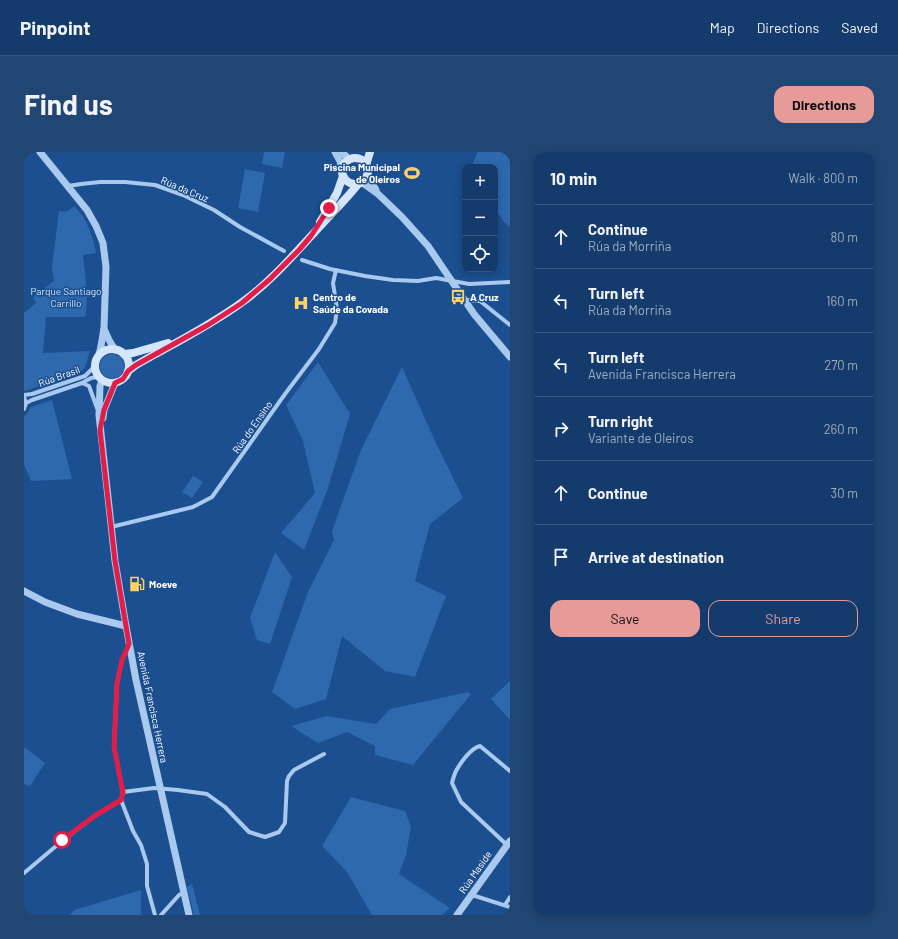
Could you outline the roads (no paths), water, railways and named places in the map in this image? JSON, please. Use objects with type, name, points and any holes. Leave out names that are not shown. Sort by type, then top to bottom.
[{"type":"main road","points":[[311,236],[337,193],[345,162],[349,160],[356,152]]},
{"type":"main road","points":[[178,341],[133,353],[124,354],[115,350],[106,350],[96,359],[96,373],[100,379],[115,383],[123,379],[128,371],[136,365],[208,325],[242,303],[269,280],[299,250],[366,177],[366,169],[370,152]]},
{"type":"main road","points":[[349,160],[358,159],[364,162],[366,169]]},
{"type":"main road","points":[[342,173],[344,179],[349,183],[360,183]]},
{"type":"main road","points":[[124,354],[128,362],[128,371]]},
{"type":"street","points":[[40,152],[87,210],[103,242],[106,267],[104,328],[99,355]]},
{"type":"street","points":[[335,152],[340,161],[342,173]]},
{"type":"street","points":[[341,152],[349,160]]},
{"type":"street","points":[[366,169],[378,194]]},
{"type":"street","name":"Rúa da Cruz","points":[[68,186],[100,182],[125,182],[156,185],[183,195],[214,210],[240,227],[284,251]]},
{"type":"street","points":[[360,183],[378,194],[402,216],[428,246],[474,314],[510,357]]},
{"type":"street","points":[[302,260],[336,270],[393,280],[418,281],[436,278],[469,284],[510,282]]},
{"type":"street","name":"Rúa do Ensino","points":[[111,527],[193,507],[212,498],[285,394],[319,349],[335,323],[337,309],[333,283],[336,270]]},
{"type":"street","points":[[464,300],[480,301],[510,325]]},
{"type":"street","points":[[104,328],[115,350]]},
{"type":"street","name":"Rúa Brasil","points":[[24,396],[85,376],[95,364]]},
{"type":"street","name":"Rúa Brasil","points":[[26,403],[82,383],[91,378],[100,379]]},
{"type":"street","name":"Avenida Francisca Herrera","points":[[100,379],[100,430],[115,561],[136,680],[189,915]]},
{"type":"street","name":"Avenida Francisca Herrera","points":[[82,383],[89,386],[99,415]]},
{"type":"street","name":"Avenida Francisca Herrera","points":[[100,430],[104,410],[115,383]]},
{"type":"street","points":[[24,396],[26,403],[24,409]]},
{"type":"street","points":[[24,591],[45,602],[77,614],[126,626]]},
{"type":"street","points":[[129,644],[122,660],[117,683],[114,747],[123,792],[121,800],[133,830],[141,845],[147,864],[147,886],[155,915]]},
{"type":"street","points":[[508,843],[461,802],[452,784],[456,772],[471,750],[480,746],[510,771]]},
{"type":"street","points":[[123,792],[160,788],[207,794],[225,807],[249,832],[266,837],[279,832],[285,823],[287,781],[289,776],[294,770],[324,754]]},
{"type":"street","points":[[24,873],[62,840],[96,815],[121,800]]},
{"type":"street","name":"Rúa Maside","points":[[456,915],[472,895],[508,843]]},
{"type":"street","points":[[161,915],[179,895],[184,893]]},
{"type":"street","points":[[472,895],[510,907]]},
{"type":"street","points":[[505,905],[510,897]]},
{"type":"place","name":"Piscina Municipal de Oleiros","points":[[412,173]]},
{"type":"place","name":"A Cruz","points":[[458,297]]},
{"type":"place","name":"Centro de Saúde da Covada","points":[[301,303]]},
{"type":"place","name":"Moeve","points":[[137,584]]},
{"type":"park label","name":"Parque Santiago Carrillo","points":[[66,296]]}]
